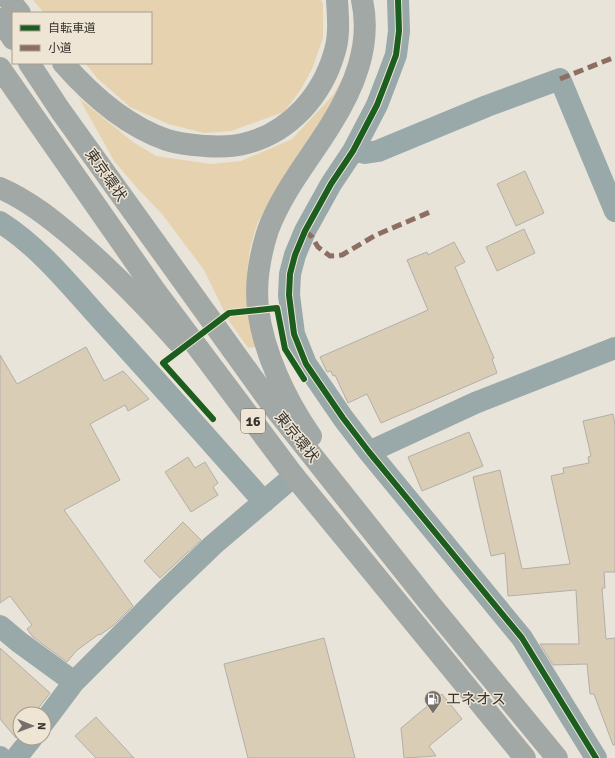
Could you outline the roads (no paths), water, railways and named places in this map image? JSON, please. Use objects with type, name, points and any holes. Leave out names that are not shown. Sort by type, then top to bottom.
[{"type":"highway","points":[[10,0],[19,12]]},
{"type":"highway","points":[[64,64],[93,94],[117,113],[142,129],[167,140],[193,145],[221,147],[247,143],[272,134],[293,119],[312,99],[326,77],[335,53],[339,26],[337,0]]},
{"type":"highway","points":[[362,0],[365,30],[362,57],[352,85],[340,110],[293,182],[269,229],[260,262],[257,281],[258,308],[272,362],[285,392],[303,424],[431,605]]},
{"type":"highway","points":[[0,19],[12,37]]},
{"type":"highway","name":"東京環状","points":[[30,64],[73,129],[272,405],[431,605],[557,758]]},
{"type":"highway","name":"東京環状","points":[[0,68],[154,288],[294,476],[525,758]]},
{"type":"highway","points":[[0,188],[32,206],[58,224],[124,284],[158,319],[294,476]]},
{"type":"street","points":[[398,0],[399,31],[396,55],[388,80],[353,151],[331,184],[305,231],[295,255],[290,274],[289,295],[294,334],[306,364],[343,418],[369,452],[522,638],[596,758]]},
{"type":"street","points":[[353,151],[365,153],[378,151],[487,106],[560,79],[615,211]]},
{"type":"street","points":[[0,222],[9,227],[35,249],[55,270],[264,502]]},
{"type":"street","points":[[369,452],[475,403],[615,348]]},
{"type":"street","points":[[52,711],[74,682],[207,550],[294,476]]},
{"type":"street","points":[[0,626],[19,642],[74,682]]},
{"type":"street","points":[[16,758],[26,746]]},
{"type":"place","name":"エネオス","points":[[433,714]]}]
